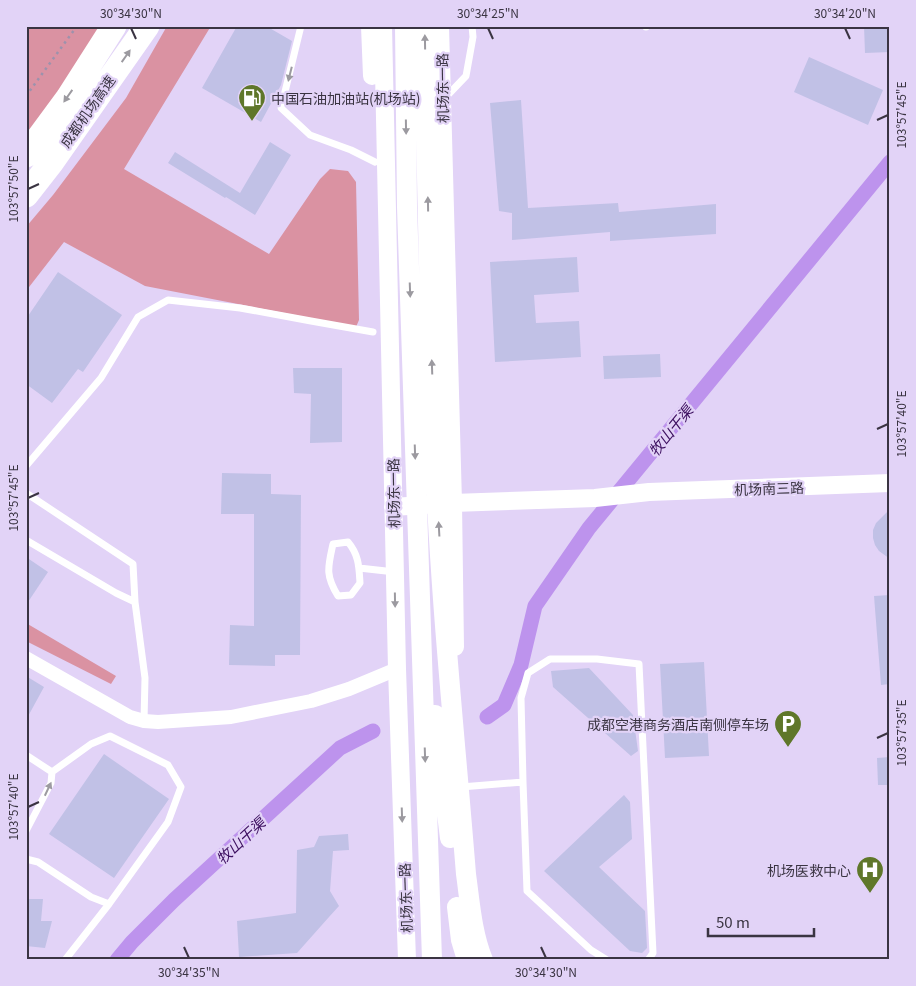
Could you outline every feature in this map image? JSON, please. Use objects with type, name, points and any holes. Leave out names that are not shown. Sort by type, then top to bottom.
[{"type":"highway","name":"成都机场高速","points":[[26,155],[68,98],[114,26]]},
{"type":"highway","name":"成都机场高速","points":[[26,195],[51,163],[147,26]]},
{"type":"main road","points":[[405,26],[407,208],[432,960]]},
{"type":"main road","points":[[424,26],[434,438],[441,576],[466,874],[477,944],[483,960]]},
{"type":"main road","points":[[419,580],[457,909],[461,940],[467,960]]},
{"type":"street","points":[[370,26],[376,212],[383,290],[389,318]]},
{"type":"street","name":"机场东一路","points":[[383,26],[397,668],[407,960]]},
{"type":"street","name":"机场东一路","points":[[440,26],[453,503],[461,960]]},
{"type":"street","name":"机场南三路","points":[[393,507],[595,498],[649,492],[890,483]]},
{"type":"street","points":[[26,658],[130,717],[158,722],[230,717],[312,701],[361,684],[397,668]]},
{"type":"lane","points":[[301,26],[281,108],[310,135],[351,150],[375,162]]},
{"type":"lane","points":[[442,101],[466,76],[473,37],[472,26]]},
{"type":"lane","points":[[26,466],[101,378],[138,317],[168,300],[240,308],[373,332]]},
{"type":"lane","points":[[26,493],[134,564],[136,602],[145,678],[144,721]]},
{"type":"lane","points":[[26,540],[116,593],[136,602]]},
{"type":"lane","points":[[348,542],[355,550],[359,568],[360,583],[350,595],[338,596],[330,583],[328,565],[333,544],[348,542]]},
{"type":"lane","points":[[359,568],[395,572]]},
{"type":"lane","points":[[607,960],[591,950],[527,891],[521,698],[528,673],[550,659],[597,659],[639,664],[653,953],[648,960]]},
{"type":"lane","points":[[26,831],[51,783],[52,772],[91,744],[110,736],[168,765],[181,787],[168,822],[109,904],[65,960]]},
{"type":"lane","points":[[26,755],[52,772]]},
{"type":"lane","points":[[458,788],[523,782]]},
{"type":"lane","points":[[26,859],[38,862],[91,897],[109,904]]},
{"type":"path","points":[[26,96],[77,26]]},
{"type":"shaded area","points":[[26,26],[106,26],[26,142]]},
{"type":"shaded area","points":[[167,26],[211,26],[124,169],[269,254],[320,179],[330,169],[348,171],[356,182],[359,320],[356,327],[145,286],[64,242],[26,291],[26,227],[53,195],[126,98]]},
{"type":"shaded area","points":[[26,623],[116,676],[111,684],[26,641]]},
{"type":"building","points":[[237,26],[266,26],[292,41],[281,85],[261,122],[202,88]]},
{"type":"building","points":[[864,26],[890,26],[890,52],[865,53]]},
{"type":"building","points":[[809,57],[883,90],[868,125],[794,92]]},
{"type":"building","points":[[521,100],[528,208],[618,203],[619,212],[716,204],[716,234],[610,241],[610,232],[512,240],[512,213],[499,211],[490,103]]},
{"type":"building","points":[[270,142],[291,155],[255,215],[168,163],[175,152],[240,193]]},
{"type":"building","points":[[577,257],[579,292],[534,295],[536,323],[579,321],[581,357],[495,362],[490,262]]},
{"type":"building","points":[[58,272],[122,315],[83,372],[78,369],[52,403],[26,384],[26,319]]},
{"type":"building","points":[[660,354],[661,377],[604,379],[603,356]]},
{"type":"building","points":[[293,368],[342,368],[342,442],[310,443],[311,394],[294,393]]},
{"type":"building","points":[[222,473],[271,474],[271,494],[301,495],[300,655],[275,655],[275,666],[229,665],[230,625],[254,626],[254,514],[221,514]]},
{"type":"building","points":[[890,509],[890,559],[879,551],[875,545],[873,530],[876,523]]},
{"type":"building","points":[[26,557],[48,572],[26,605]]},
{"type":"building","points":[[890,595],[890,684],[881,685],[874,596]]},
{"type":"building","points":[[704,662],[709,756],[665,758],[660,664]]},
{"type":"building","points":[[589,668],[633,715],[638,751],[631,756],[553,687],[551,671]]},
{"type":"building","points":[[26,676],[44,687],[26,720]]},
{"type":"building","points":[[104,754],[169,799],[114,878],[49,834]]},
{"type":"building","points":[[890,757],[890,785],[878,785],[877,758]]},
{"type":"building","points":[[624,795],[630,802],[632,839],[599,867],[645,911],[647,948],[642,953],[630,951],[544,871]]},
{"type":"building","points":[[348,834],[349,850],[333,851],[330,891],[339,906],[297,953],[239,957],[237,921],[296,913],[297,850],[314,847],[319,836]]},
{"type":"building","points":[[26,899],[43,899],[41,921],[52,921],[45,948],[26,946]]},
{"type":"waterway","name":"牧山干渠","points":[[487,717],[504,705],[521,665],[535,606],[589,528],[890,162]]},
{"type":"waterway","name":"牧山干渠","points":[[117,960],[132,942],[174,900],[340,748],[373,731]]},
{"type":"place","name":"中国石油加油站(机场站)","points":[[252,122]]},
{"type":"place","name":"成都空港商务酒店南侧停车场","points":[[788,748]]},
{"type":"place","name":"机场医救中心","points":[[870,894]]}]
